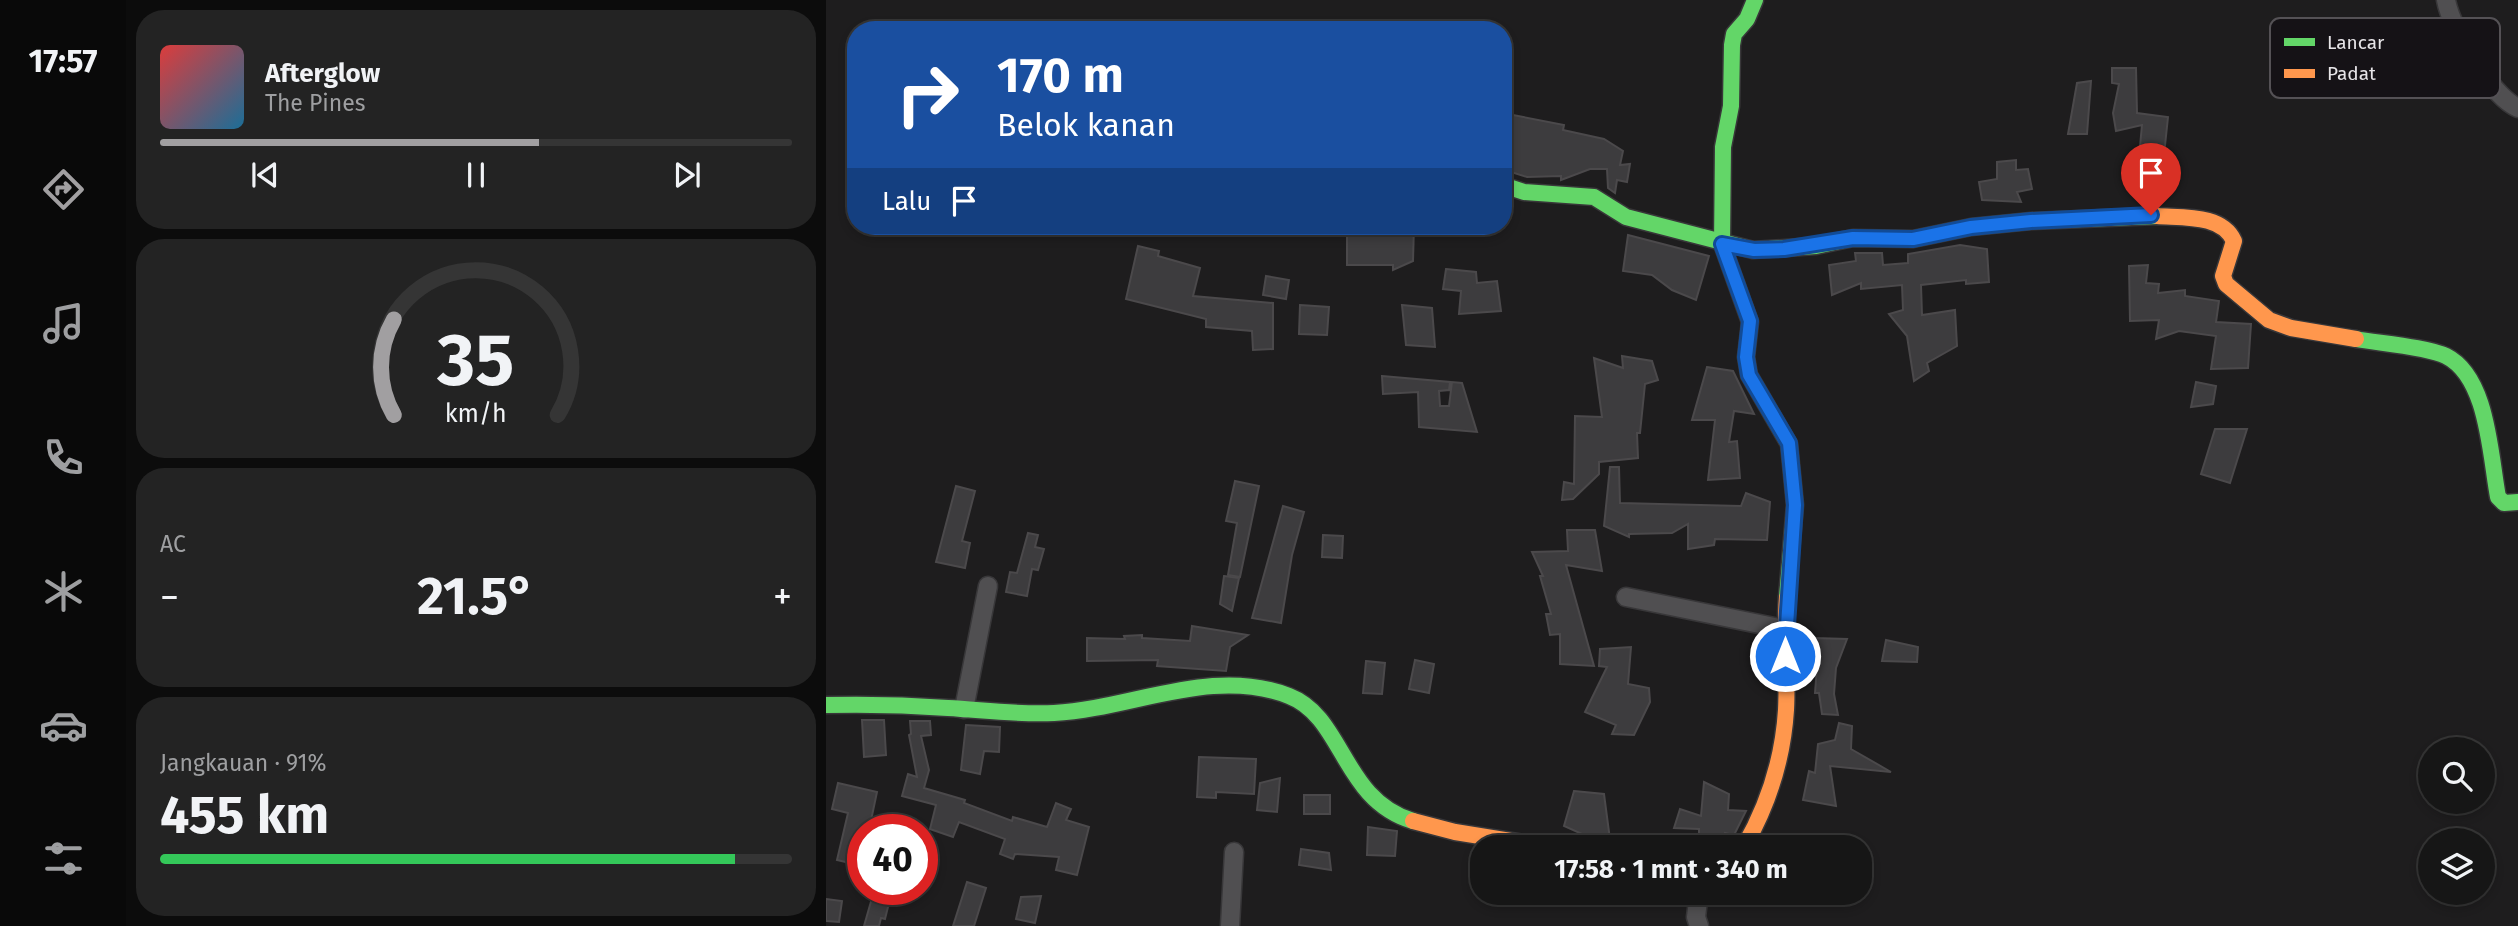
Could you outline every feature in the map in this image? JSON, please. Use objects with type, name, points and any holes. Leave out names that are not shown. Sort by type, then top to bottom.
[{"type":"street","points":[[1751,835],[1781,756],[1786,708],[1784,629],[1795,505],[1789,443],[1749,375],[1746,357],[1750,321],[1722,244],[1723,146],[1731,106],[1732,45],[1734,34],[1746,19],[1755,0]]},
{"type":"street","points":[[2446,0],[2454,18]]},
{"type":"street","points":[[2500,95],[2518,108]]},
{"type":"street","points":[[1512,188],[1524,192],[1594,197],[1626,217],[1722,244],[1754,250],[1784,249],[1853,238],[1913,239],[1971,227],[2031,221],[2138,216],[2215,222],[2229,230],[2234,241],[2223,276],[2226,284],[2269,320],[2291,328],[2445,355],[2465,370],[2478,391],[2498,497],[2504,503],[2518,502]]},
{"type":"street","points":[[964,709],[988,586]]},
{"type":"street","points":[[1626,597],[1784,629]]},
{"type":"street","points":[[826,705],[964,709],[1026,715],[1073,712],[1189,687],[1257,688],[1293,697],[1319,718],[1346,765],[1372,799],[1397,816],[1426,825],[1481,835]]},
{"type":"street","points":[[1230,926],[1234,852]]},
{"type":"street","points":[[1695,905],[1699,926]]},
{"type":"building","points":[[2112,68],[2136,68],[2137,113],[2168,117],[2164,155],[2168,155],[2167,176],[2147,194],[2136,189],[2142,125],[2116,131],[2113,113],[2119,84],[2112,83]]},
{"type":"building","points":[[2091,81],[2087,134],[2068,134],[2077,83]]},
{"type":"building","points":[[1513,115],[1564,125],[1563,130],[1604,139],[1623,151],[1620,165],[1630,164],[1627,182],[1617,180],[1615,193],[1608,188],[1607,169],[1590,169],[1561,180],[1561,176],[1527,177],[1512,172]]},
{"type":"building","points":[[2016,160],[2016,170],[2028,169],[2032,189],[2017,192],[2021,202],[1982,200],[1979,182],[1997,179],[1997,162]]},
{"type":"building","points":[[1347,235],[1414,235],[1413,261],[1393,270],[1393,265],[1347,265]]},
{"type":"building","points":[[1628,235],[1709,256],[1696,300],[1672,290],[1652,275],[1623,271]]},
{"type":"building","points":[[1960,245],[1987,249],[1989,282],[1966,284],[1966,280],[1921,285],[1922,315],[1955,310],[1957,346],[1927,363],[1929,371],[1914,381],[1907,336],[1889,314],[1903,310],[1902,285],[1861,289],[1861,283],[1832,295],[1829,265],[1856,261],[1855,253],[1882,253],[1883,265],[1908,263],[1908,254]]},
{"type":"building","points":[[1138,246],[1159,251],[1158,256],[1200,268],[1193,296],[1273,303],[1273,349],[1253,350],[1252,331],[1206,327],[1206,319],[1126,299]]},
{"type":"building","points":[[2148,265],[2146,283],[2159,284],[2158,293],[2185,290],[2185,296],[2219,301],[2216,322],[2251,324],[2248,368],[2211,369],[2216,336],[2179,331],[2156,339],[2159,320],[2130,321],[2129,266]]},
{"type":"building","points":[[1446,269],[1476,272],[1477,283],[1497,281],[1501,311],[1459,314],[1461,291],[1443,289]]},
{"type":"building","points":[[1266,276],[1289,280],[1286,299],[1263,295]]},
{"type":"building","points":[[1300,305],[1329,307],[1327,335],[1299,334]]},
{"type":"building","points":[[1402,305],[1432,308],[1435,347],[1406,345]]},
{"type":"building","points":[[1622,356],[1652,361],[1658,380],[1645,384],[1640,433],[1637,433],[1638,458],[1599,462],[1599,474],[1573,499],[1562,500],[1564,482],[1574,484],[1575,416],[1602,417],[1594,358],[1623,368]]},
{"type":"building","points":[[1707,367],[1733,371],[1754,414],[1734,411],[1729,442],[1737,441],[1740,478],[1708,480],[1715,420],[1692,420]]},
{"type":"building","points":[[1382,376],[1450,382],[1449,390],[1439,391],[1440,406],[1449,406],[1452,382],[1462,383],[1477,432],[1419,427],[1418,392],[1383,394]]},
{"type":"building","points":[[2196,382],[2216,386],[2213,404],[2191,407]]},
{"type":"building","points":[[2215,429],[2247,429],[2230,483],[2201,474]]},
{"type":"building","points":[[1610,467],[1619,467],[1620,503],[1741,506],[1746,493],[1770,502],[1767,540],[1715,539],[1714,545],[1688,549],[1688,524],[1672,533],[1629,534],[1629,537],[1604,526]]},
{"type":"building","points":[[1235,481],[1259,486],[1240,577],[1228,575],[1237,523],[1226,521]]},
{"type":"building","points":[[956,486],[975,491],[962,541],[970,543],[965,568],[936,562]]},
{"type":"building","points":[[1283,506],[1304,512],[1292,555],[1281,623],[1252,618]]},
{"type":"building","points":[[1567,530],[1595,530],[1602,571],[1566,565],[1594,666],[1560,664],[1560,634],[1550,635],[1546,614],[1551,614],[1540,576],[1543,576],[1532,552],[1568,551]]},
{"type":"building","points":[[1028,533],[1038,535],[1035,547],[1044,549],[1038,570],[1032,569],[1027,596],[1006,592],[1010,572],[1017,573]]},
{"type":"building","points":[[1323,535],[1343,536],[1342,558],[1322,557]]},
{"type":"building","points":[[1224,576],[1239,578],[1232,611],[1220,604]]},
{"type":"building","points":[[1192,626],[1248,635],[1230,647],[1226,671],[1157,666],[1158,660],[1087,661],[1087,638],[1125,639],[1124,636],[1142,635],[1142,638],[1190,641]]},
{"type":"building","points":[[1814,638],[1847,639],[1836,668],[1834,694],[1838,715],[1822,714],[1819,693],[1815,693],[1817,667]]},
{"type":"building","points":[[1886,640],[1918,647],[1917,662],[1882,661]]},
{"type":"building","points":[[1631,647],[1628,684],[1649,688],[1650,702],[1634,735],[1612,734],[1616,725],[1585,712],[1607,667],[1599,666],[1600,649]]},
{"type":"building","points":[[1415,660],[1434,664],[1429,693],[1409,689]]},
{"type":"building","points":[[1366,661],[1385,663],[1382,694],[1363,693]]},
{"type":"building","points":[[862,720],[884,720],[886,755],[864,757]]},
{"type":"building","points":[[910,721],[930,721],[931,735],[921,736],[929,770],[924,788],[965,800],[964,803],[1012,821],[1013,817],[1047,827],[1056,803],[1071,809],[1066,820],[1089,827],[1077,875],[1056,870],[1059,857],[1015,854],[1013,859],[1000,854],[1005,839],[959,822],[953,837],[938,832],[938,814],[934,814],[936,805],[902,796],[908,774],[917,777],[909,735]]},
{"type":"building","points":[[1839,723],[1852,726],[1851,749],[1891,772],[1830,766],[1836,806],[1803,800],[1809,771],[1815,773],[1818,744],[1835,740]]},
{"type":"building","points":[[966,725],[1000,727],[999,752],[984,751],[980,774],[961,770]]},
{"type":"building","points":[[1199,757],[1256,759],[1254,794],[1216,792],[1216,798],[1197,797]]},
{"type":"building","points":[[1280,778],[1277,812],[1257,810],[1260,783]]},
{"type":"building","points":[[1704,782],[1729,794],[1728,810],[1746,811],[1734,835],[1699,835],[1699,829],[1674,828],[1680,809],[1701,816]]},
{"type":"building","points":[[838,783],[877,792],[872,814],[848,814],[832,809]]},
{"type":"building","points":[[1574,791],[1604,794],[1609,835],[1584,835],[1564,826]]},
{"type":"building","points":[[1304,795],[1330,795],[1330,814],[1304,814]]},
{"type":"building","points":[[847,817],[847,862],[837,860]]},
{"type":"building","points":[[1368,827],[1397,831],[1395,856],[1367,855]]},
{"type":"building","points":[[1301,849],[1329,853],[1331,870],[1299,865]]},
{"type":"building","points":[[967,882],[986,888],[974,926],[953,926]]},
{"type":"building","points":[[1041,896],[1035,923],[1016,919],[1021,897]]},
{"type":"building","points":[[826,899],[842,901],[839,922],[826,921]]},
{"type":"building","points":[[870,905],[888,905],[885,919],[881,918],[879,926],[864,926]]},
{"type":"traffic: fast","points":[[1755,0],[1747,19],[1734,34],[1732,45],[1731,106],[1723,147],[1722,244],[1750,322],[1746,357],[1749,375],[1789,444],[1795,505],[1787,597]]},
{"type":"traffic: fast","points":[[1512,188],[1524,192],[1594,197],[1626,217],[1753,250],[1816,246],[1853,238],[1913,239],[1971,227],[2031,221],[2157,216]]},
{"type":"traffic: fast","points":[[2356,339],[2438,353],[2460,366],[2471,381],[2485,419],[2498,497],[2504,503],[2518,502]]},
{"type":"traffic: fast","points":[[826,705],[902,705],[1014,713],[1054,713],[1201,687],[1231,685],[1260,688],[1289,696],[1307,707],[1322,721],[1371,796],[1390,810],[1413,821]]},
{"type":"traffic: slow","points":[[2157,216],[2201,219],[2221,226],[2228,232],[2234,241],[2223,276],[2226,284],[2269,320],[2291,328],[2356,339]]},
{"type":"traffic: slow","points":[[1750,835],[1767,798],[1782,746],[1787,682],[1787,597]]},
{"type":"traffic: slow","points":[[1413,821],[1474,835]]},
{"type":"route","points":[[1785,656],[1784,629],[1795,505],[1789,443],[1749,375],[1746,357],[1750,321],[1722,244],[1754,250],[1784,249],[1853,238],[1913,239],[1971,227],[2031,221],[2151,215]]}]
